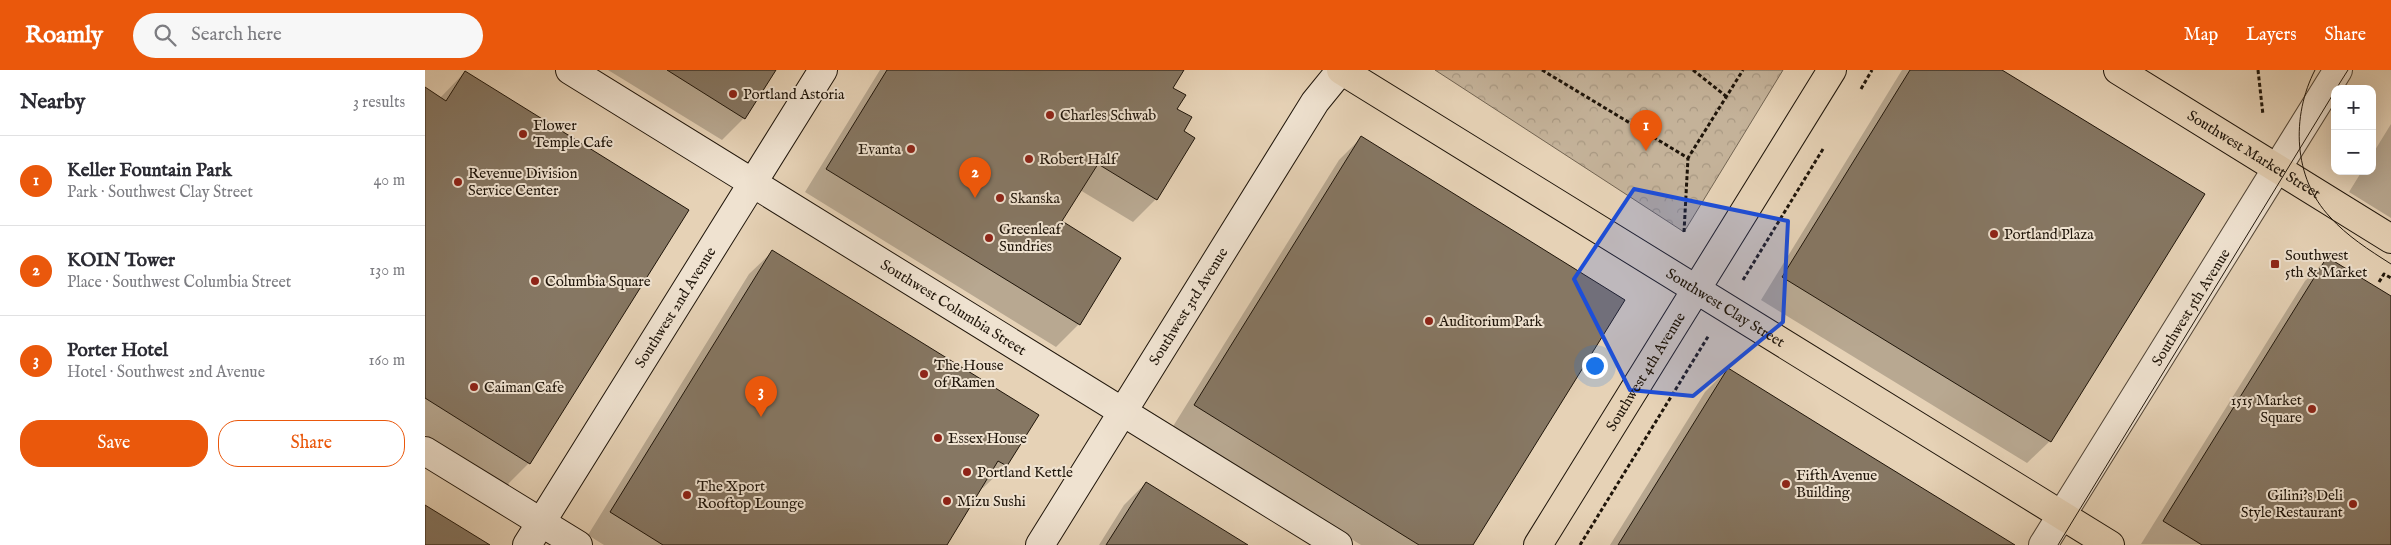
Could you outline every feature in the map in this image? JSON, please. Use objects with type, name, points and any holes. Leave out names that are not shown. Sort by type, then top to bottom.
[{"type":"main road","name":"Southwest Columbia Street","points":[[570,70],[1338,545]]},
{"type":"main road","name":"Southwest 2nd Avenue","points":[[534,534],[823,70]]},
{"type":"main road","name":"Southwest Clay Street","points":[[1341,70],[2111,545]]},
{"type":"main road","name":"Southwest 3rd Avenue","points":[[1040,545],[1310,110],[1341,70]]},
{"type":"main road","name":"Southwest 4th Avenue","points":[[1538,545],[1832,70]]},
{"type":"main road","name":"Southwest Market Street","points":[[2117,70],[2391,239]]},
{"type":"main road","name":"Southwest 5th Avenue","points":[[2043,545],[2338,70]]},
{"type":"main road","points":[[425,451],[534,534],[578,545]]},
{"type":"path","points":[[1542,70],[1688,158]]},
{"type":"path","points":[[1693,70],[1727,97]]},
{"type":"path","points":[[1684,232],[1688,158],[1743,70]]},
{"type":"path","points":[[2259,70],[2263,115]]},
{"type":"path","points":[[2379,282],[2384,274],[2391,278]]},
{"type":"highlighted area","points":[[1634,189],[1788,221],[1783,322],[1693,396],[1630,390],[1574,279]]},
{"type":"green space","points":[[1435,70],[1783,70],[1684,232]]},
{"type":"building","name":"Portland Astoria","points":[[667,70],[776,70],[745,119]]},
{"type":"building","points":[[887,70],[1184,70],[1173,88],[1186,95],[1177,109],[1192,117],[1184,131],[1195,138],[1157,200],[1098,164],[1062,221],[1121,258],[1080,325],[826,169]]},
{"type":"building","name":"Portland Plaza","points":[[1910,70],[2002,70],[2205,194],[2051,442],[1782,277]]},
{"type":"building","name":"Columbia Square","points":[[465,71],[689,210],[530,464],[425,398],[425,87],[446,101]]},
{"type":"building","name":"Auditorium Park","points":[[1361,136],[1625,300],[1473,545],[1419,545],[1194,405]]},
{"type":"building","points":[[772,250],[1039,415],[1007,466],[998,461],[947,545],[663,545],[610,512]]},
{"type":"building","name":"1515 Market Square","points":[[2327,257],[2391,296],[2391,545],[2202,545],[2163,521]]},
{"type":"building","name":"Fifth Avenue Building","points":[[1728,368],[1828,430],[2015,545],[1618,545]]},
{"type":"building","points":[[1146,482],[1248,545],[1106,545]]},
{"type":"building","points":[[425,505],[490,545],[425,545]]},
{"type":"tram line","points":[[2315,70],[2307,88],[2299,126],[2303,165],[2309,184],[2318,201],[2337,224],[2391,264]]},
{"type":"tram line","points":[[2339,85],[2348,70]]},
{"type":"tram line","points":[[2058,545],[2331,98]]},
{"type":"place","name":"Portland Astoria","points":[[733,94]]},
{"type":"place","name":"Charles Schwab","points":[[1050,115]]},
{"type":"place","name":"Flower Temple Cafe","points":[[523,134]]},
{"type":"place","name":"Evanta","points":[[911,149]]},
{"type":"place","name":"Keller Fountain Park","points":[[1646,151]]},
{"type":"place","name":"Robert Half","points":[[1029,159]]},
{"type":"place","name":"Revenue Division Service Center","points":[[458,182]]},
{"type":"place","name":"KOIN Tower","points":[[975,198]]},
{"type":"place","name":"Skanska","points":[[1000,198]]},
{"type":"place","name":"Portland Plaza","points":[[1994,234]]},
{"type":"place","name":"Greenleaf Sundries","points":[[989,238]]},
{"type":"place","name":"Southwest 5th & Market","points":[[2275,264]]},
{"type":"place","name":"Columbia Square","points":[[535,281]]},
{"type":"place","name":"Auditorium Park","points":[[1429,321]]},
{"type":"place","name":"The House of Ramen","points":[[924,374]]},
{"type":"place","name":"Caiman Cafe","points":[[474,387]]},
{"type":"place","name":"1515 Market Square","points":[[2312,409]]},
{"type":"place","name":"Porter Hotel","points":[[761,417]]},
{"type":"place","name":"Essex House","points":[[938,438]]},
{"type":"place","name":"Portland Kettle","points":[[967,472]]},
{"type":"place","name":"Fifth Avenue Building","points":[[1786,484]]},
{"type":"place","name":"The Xport Rooftop Lounge","points":[[687,495]]},
{"type":"place","name":"Mizu Sushi","points":[[947,501]]},
{"type":"place","name":"Gilini's Deli Style Restaurant","points":[[2353,504]]}]
